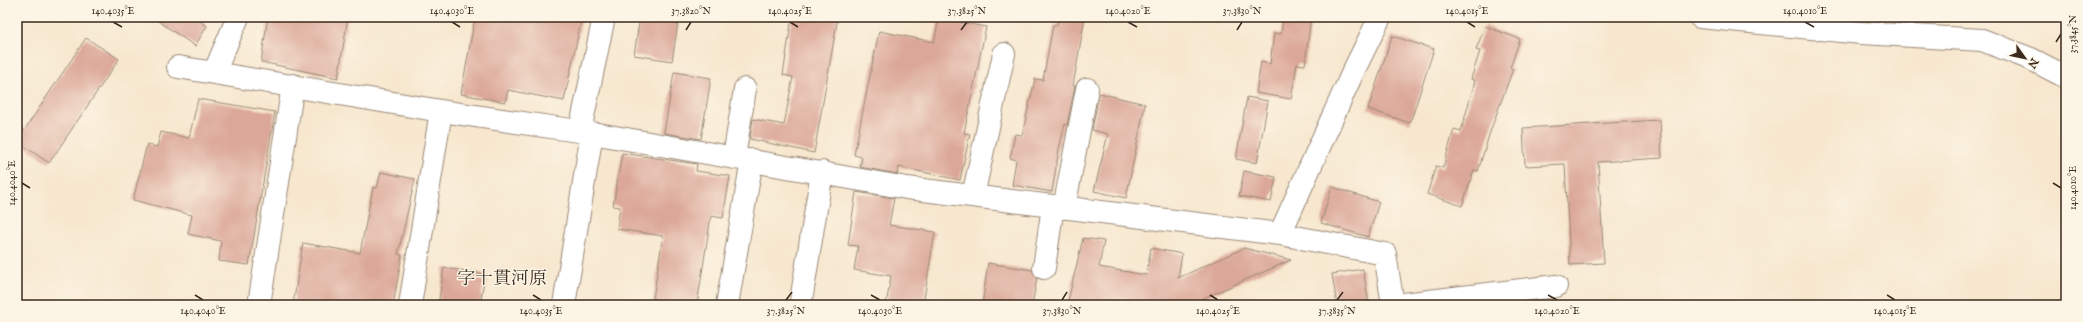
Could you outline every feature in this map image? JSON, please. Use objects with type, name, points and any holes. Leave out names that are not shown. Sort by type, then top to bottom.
[{"type":"street","points":[[214,73],[238,17]]},
{"type":"street","points":[[564,305],[586,132],[604,17]]},
{"type":"street","points":[[1280,234],[1352,74],[1380,17]]},
{"type":"street","points":[[1700,17],[1861,33],[1982,40],[2031,59],[2066,77]]},
{"type":"street","points":[[973,196],[1004,54]]},
{"type":"street","points":[[178,66],[441,111],[586,132],[907,188],[1280,234],[1385,254],[1394,305],[1556,286]]},
{"type":"street","points":[[259,305],[293,85]]},
{"type":"street","points":[[727,305],[743,159],[745,89]]},
{"type":"street","points":[[1044,268],[1087,89]]},
{"type":"street","points":[[410,305],[441,111]]},
{"type":"street","points":[[801,302],[822,172]]},
{"type":"building","points":[[152,17],[194,17],[207,26],[195,46]]},
{"type":"building","points":[[268,17],[348,17],[338,78],[261,62]]},
{"type":"building","points":[[475,17],[582,17],[564,101],[508,90],[505,102],[461,94]]},
{"type":"building","points":[[640,17],[679,17],[672,61],[634,55]]},
{"type":"building","points":[[792,17],[838,17],[814,153],[750,139],[753,119],[784,125],[793,77],[783,75]]},
{"type":"building","points":[[1058,17],[1085,17],[1073,86],[1075,86],[1067,125],[1065,124],[1059,149],[1052,192],[1012,185],[1016,160],[1010,158],[1015,134],[1022,135],[1035,79],[1043,80],[1053,25],[1057,25]]},
{"type":"building","points":[[1283,17],[1311,17],[1305,65],[1297,64],[1291,99],[1256,93],[1261,62],[1270,64],[1274,33],[1281,34]]},
{"type":"building","points":[[939,18],[986,27],[964,133],[970,134],[960,180],[899,167],[897,174],[860,167],[862,157],[854,155],[879,31],[934,42]]},
{"type":"building","points":[[1485,26],[1520,39],[1510,68],[1513,69],[1490,132],[1478,171],[1474,170],[1462,206],[1427,194],[1436,166],[1443,168],[1454,129],[1461,131],[1475,81],[1471,79],[1480,51],[1476,50]]},
{"type":"building","points":[[1392,36],[1434,49],[1410,123],[1368,109]]},
{"type":"building","points":[[86,38],[119,59],[49,163],[17,141]]},
{"type":"building","points":[[674,72],[711,78],[701,139],[664,133]]},
{"type":"building","points":[[1099,93],[1145,104],[1126,198],[1094,191],[1108,134],[1092,130]]},
{"type":"building","points":[[1247,97],[1268,101],[1257,163],[1236,159]]},
{"type":"building","points":[[198,99],[275,112],[249,265],[219,261],[221,241],[188,234],[192,215],[133,200],[147,144],[157,147],[161,132],[189,138]]},
{"type":"building","points":[[1660,120],[1662,158],[1598,162],[1604,263],[1570,265],[1565,164],[1525,166],[1523,128]]},
{"type":"building","points":[[622,153],[697,164],[696,171],[730,176],[723,218],[711,216],[697,305],[652,305],[663,236],[617,229],[620,207],[613,206]]},
{"type":"building","points":[[1244,171],[1276,177],[1271,202],[1239,196]]},
{"type":"building","points":[[381,172],[415,179],[398,254],[402,255],[393,305],[293,305],[303,243],[360,253],[373,187],[377,188]]},
{"type":"building","points":[[1332,187],[1379,202],[1368,237],[1321,223]]},
{"type":"building","points":[[856,192],[894,198],[889,225],[935,232],[923,305],[886,305],[891,276],[854,270],[858,246],[848,245]]},
{"type":"building","points":[[1083,238],[1104,241],[1099,267],[1146,275],[1151,248],[1182,254],[1178,278],[1244,248],[1291,260],[1188,305],[1067,305]]},
{"type":"building","points":[[988,263],[1032,270],[1037,278],[1032,305],[982,305]]},
{"type":"building","points":[[444,268],[485,274],[480,305],[438,305]]},
{"type":"building","points":[[1363,269],[1369,305],[1337,305],[1332,274]]},
{"type":"district","name":"字十貫河原","points":[[502,279]]}]
